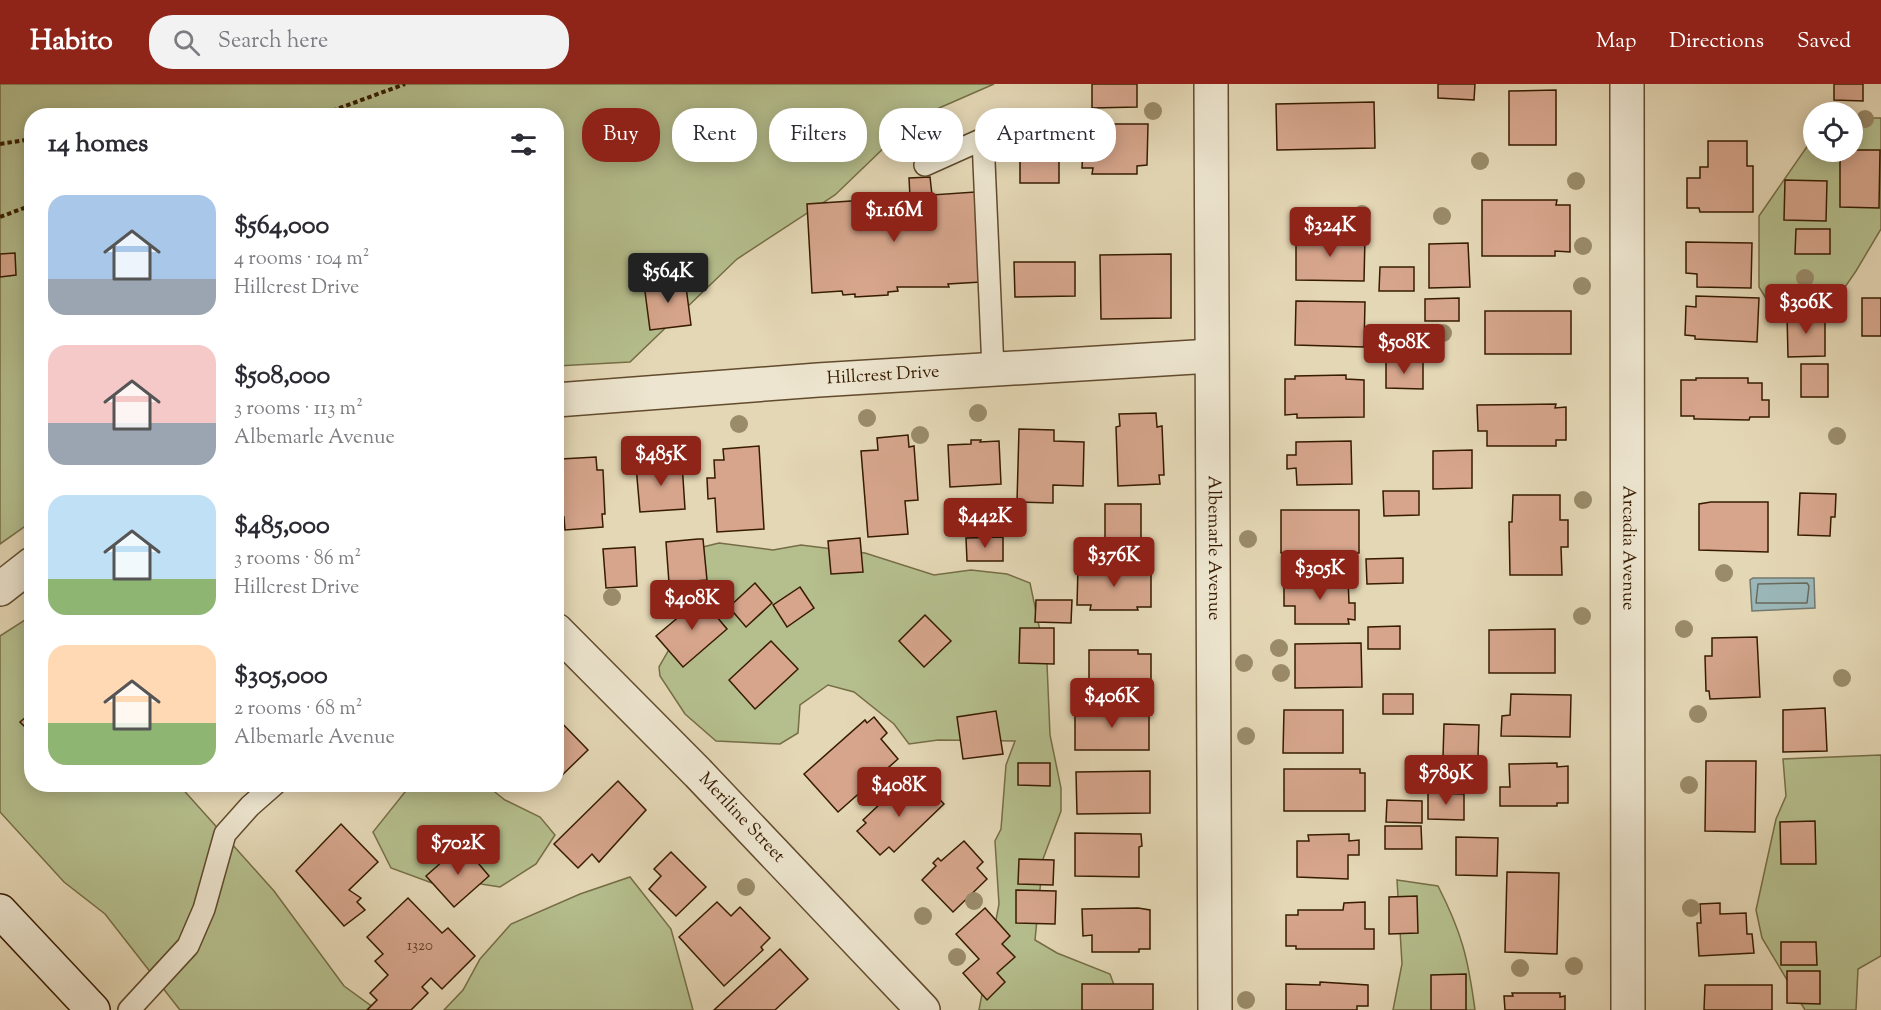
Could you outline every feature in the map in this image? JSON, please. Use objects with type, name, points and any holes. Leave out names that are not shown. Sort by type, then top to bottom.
[{"type":"street","name":"Albemarle Avenue","points":[[1211,84],[1215,1010]]},
{"type":"street","name":"Arcadia Avenue","points":[[1626,84],[1628,1010]]},
{"type":"street","name":"Hillcrest Drive","points":[[564,399],[993,369],[1211,357]]},
{"type":"street","points":[[0,589],[24,570]]},
{"type":"street","name":"Meriline Street","points":[[564,638],[698,773],[923,1010]]},
{"type":"street","points":[[0,911],[93,1010]]},
{"type":"lane","points":[[925,165],[983,139],[993,369]]},
{"type":"lane","points":[[129,1010],[188,946],[204,909],[225,834],[266,792]]},
{"type":"path","points":[[340,108],[405,84]]},
{"type":"path","points":[[0,144],[24,140]]},
{"type":"path","points":[[0,217],[24,208]]},
{"type":"green space","points":[[0,84],[994,84],[939,108],[879,108],[879,153],[835,195],[737,259],[630,362],[564,366],[564,108],[24,108],[24,527],[0,544]]},
{"type":"green space","points":[[1863,118],[1881,118],[1881,229],[1841,293],[1805,306],[1767,300],[1759,287],[1759,216],[1803,152],[1803,162],[1863,162]]},
{"type":"green space","points":[[719,543],[773,550],[801,545],[865,553],[934,575],[971,570],[1007,574],[1030,583],[1047,664],[1050,735],[1061,788],[1061,811],[1043,859],[1035,940],[1057,953],[1110,974],[1123,1010],[979,1010],[999,904],[995,841],[1001,829],[1006,765],[1015,741],[938,740],[909,744],[894,724],[854,692],[828,685],[800,705],[798,733],[780,744],[716,741],[685,714],[660,676],[659,667],[679,632],[681,582],[695,549]]},
{"type":"green space","points":[[24,621],[24,792],[185,792],[274,891],[344,986],[377,1010],[180,1010],[105,914],[64,882],[0,812],[0,636]]},
{"type":"green space","points":[[1881,755],[1881,956],[1858,969],[1856,1010],[1805,1010],[1762,938],[1756,910],[1776,819],[1786,796],[1783,759]]},
{"type":"green space","points":[[405,792],[495,792],[505,800],[540,817],[555,835],[536,864],[500,887],[468,882],[432,883],[391,868],[373,832]]},
{"type":"green space","points":[[630,877],[671,929],[693,1010],[444,1010],[463,990],[480,959],[511,924],[580,894]]},
{"type":"green space","points":[[1397,880],[1438,886],[1463,946],[1475,1010],[1393,1010],[1402,964]]},
{"type":"water","points":[[1753,578],[1814,578],[1815,608],[1752,611],[1750,580]]},
{"type":"building","points":[[1092,84],[1137,84],[1137,107],[1092,108]]},
{"type":"building","points":[[1438,84],[1475,84],[1474,100],[1438,98]]},
{"type":"building","points":[[1834,84],[1863,84],[1863,101],[1834,100]]},
{"type":"building","points":[[1556,90],[1556,145],[1509,145],[1509,91]]},
{"type":"building","points":[[1374,102],[1375,148],[1277,150],[1276,104]]},
{"type":"building","points":[[1116,124],[1148,124],[1147,165],[1137,166],[1137,174],[1092,174],[1093,168],[1082,168],[1082,162],[1116,162]]},
{"type":"building","points":[[1708,141],[1747,141],[1747,166],[1753,166],[1753,212],[1700,212],[1699,208],[1687,208],[1687,178],[1700,178],[1700,167],[1708,167]]},
{"type":"building","points":[[1863,150],[1880,150],[1879,208],[1840,207],[1840,162],[1863,162]]},
{"type":"building","points":[[1020,162],[1059,162],[1059,183],[1020,183]]},
{"type":"building","points":[[930,177],[932,195],[975,192],[981,282],[948,284],[949,287],[897,287],[898,291],[888,292],[888,295],[855,297],[855,294],[843,295],[842,291],[812,293],[807,204],[910,197],[909,178]]},
{"type":"building","points":[[1785,180],[1827,181],[1826,221],[1784,220]]},
{"type":"building","points":[[1482,200],[1557,200],[1556,205],[1570,205],[1570,252],[1555,251],[1555,256],[1482,256]]},
{"type":"building","points":[[1796,229],[1830,229],[1830,254],[1795,254]]},
{"type":"building","points":[[1296,236],[1365,237],[1364,281],[1296,280]]},
{"type":"building","points":[[1686,242],[1752,243],[1751,288],[1697,287],[1697,274],[1686,273]]},
{"type":"building","points":[[1468,243],[1470,287],[1429,288],[1429,244]]},
{"type":"building","points":[[15,253],[16,275],[0,277],[0,254]]},
{"type":"building","points":[[1171,254],[1171,318],[1101,319],[1100,255]]},
{"type":"building","points":[[1014,262],[1075,262],[1075,296],[1015,297]]},
{"type":"building","points":[[1380,267],[1414,267],[1414,291],[1379,291]]},
{"type":"building","points":[[685,279],[691,325],[650,330],[644,284]]},
{"type":"building","points":[[1696,296],[1759,298],[1757,342],[1695,339],[1695,336],[1685,335],[1686,306],[1696,307]]},
{"type":"building","points":[[1459,298],[1459,321],[1425,321],[1425,299]]},
{"type":"building","points":[[1862,298],[1881,298],[1881,336],[1862,336]]},
{"type":"building","points":[[1296,301],[1365,302],[1364,347],[1295,345]]},
{"type":"building","points":[[1485,311],[1571,311],[1571,354],[1485,354]]},
{"type":"building","points":[[1787,314],[1825,314],[1825,356],[1788,357]]},
{"type":"building","points":[[1382,329],[1424,329],[1424,357],[1382,357]]},
{"type":"building","points":[[1386,361],[1423,362],[1423,389],[1386,388]]},
{"type":"building","points":[[1801,364],[1828,364],[1828,397],[1801,397]]},
{"type":"building","points":[[1346,375],[1346,379],[1364,380],[1364,417],[1297,418],[1297,414],[1285,415],[1285,379],[1295,379],[1295,376]]},
{"type":"building","points":[[1696,378],[1748,378],[1748,383],[1762,383],[1762,400],[1769,400],[1769,417],[1750,417],[1749,420],[1694,419],[1694,416],[1681,416],[1681,380],[1696,380]]},
{"type":"building","points":[[1556,404],[1555,408],[1566,407],[1566,440],[1556,440],[1556,446],[1487,446],[1487,431],[1478,431],[1477,405]]},
{"type":"building","points":[[1156,413],[1157,427],[1162,426],[1164,475],[1159,475],[1160,484],[1118,486],[1116,427],[1120,426],[1119,414]]},
{"type":"building","points":[[1019,429],[1054,430],[1054,441],[1084,442],[1083,486],[1053,485],[1053,503],[1017,502]]},
{"type":"building","points":[[908,435],[909,447],[914,446],[918,500],[905,501],[908,534],[868,537],[861,451],[878,450],[877,438]]},
{"type":"building","points":[[971,440],[999,441],[1001,484],[950,487],[948,445],[971,444]]},
{"type":"building","points":[[1351,441],[1352,484],[1297,485],[1296,468],[1287,469],[1287,455],[1296,455],[1296,442]]},
{"type":"building","points":[[759,446],[764,529],[717,532],[715,498],[708,499],[707,478],[715,478],[714,460],[724,460],[723,449]]},
{"type":"building","points":[[1472,450],[1472,488],[1433,489],[1433,451]]},
{"type":"building","points":[[596,457],[597,470],[603,470],[605,514],[602,514],[603,527],[565,530],[564,459]]},
{"type":"building","points":[[682,463],[685,509],[640,512],[636,466]]},
{"type":"building","points":[[1383,491],[1419,491],[1419,515],[1384,516]]},
{"type":"building","points":[[1800,493],[1836,494],[1835,517],[1831,517],[1830,536],[1798,535]]},
{"type":"building","points":[[1513,495],[1560,495],[1560,520],[1568,520],[1568,547],[1561,547],[1562,575],[1510,575],[1509,522],[1512,522]]},
{"type":"building","points":[[1768,502],[1768,552],[1699,550],[1699,504]]},
{"type":"building","points":[[1105,504],[1141,504],[1141,543],[1105,543]]},
{"type":"building","points":[[1281,510],[1359,510],[1359,553],[1281,553]]},
{"type":"building","points":[[1003,537],[1003,561],[967,561],[966,538]]},
{"type":"building","points":[[860,538],[863,572],[831,574],[828,541]]},
{"type":"building","points":[[703,539],[707,580],[669,583],[666,542]]},
{"type":"building","points":[[635,547],[637,586],[606,588],[603,549]]},
{"type":"building","points":[[1403,558],[1403,583],[1367,584],[1366,559]]},
{"type":"building","points":[[1078,567],[1151,569],[1151,607],[1137,607],[1138,610],[1090,610],[1091,605],[1077,605]]},
{"type":"building","points":[[1348,578],[1349,603],[1355,603],[1355,620],[1348,619],[1349,624],[1295,624],[1295,606],[1284,606],[1284,585],[1297,585],[1297,579]]},
{"type":"building","points":[[755,583],[772,603],[746,627],[729,607]]},
{"type":"building","points":[[800,587],[814,608],[787,627],[773,605]]},
{"type":"building","points":[[706,594],[717,607],[711,610],[727,629],[683,667],[656,636]]},
{"type":"building","points":[[1036,600],[1072,600],[1071,623],[1035,622]]},
{"type":"building","points":[[925,615],[951,641],[924,667],[899,641]]},
{"type":"building","points":[[1400,626],[1400,649],[1368,649],[1368,627]]},
{"type":"building","points":[[1020,628],[1054,628],[1054,664],[1019,663]]},
{"type":"building","points":[[1555,629],[1555,673],[1489,673],[1489,630]]},
{"type":"building","points":[[1757,637],[1760,697],[1710,699],[1709,691],[1706,691],[1705,656],[1712,656],[1712,638]]},
{"type":"building","points":[[771,641],[798,669],[755,709],[729,680]]},
{"type":"building","points":[[1361,643],[1362,687],[1295,688],[1295,644]]},
{"type":"building","points":[[1089,650],[1138,650],[1138,654],[1151,654],[1151,687],[1139,687],[1140,692],[1089,692]]},
{"type":"building","points":[[1383,694],[1413,694],[1413,714],[1383,714]]},
{"type":"building","points":[[1511,694],[1571,695],[1570,737],[1501,736],[1502,716],[1510,715]]},
{"type":"building","points":[[1149,707],[1149,750],[1075,750],[1075,708]]},
{"type":"building","points":[[1825,708],[1827,751],[1783,752],[1783,710]]},
{"type":"building","points":[[1284,710],[1343,710],[1343,753],[1283,753]]},
{"type":"building","points":[[996,711],[1003,754],[963,759],[957,717]]},
{"type":"building","points":[[874,717],[887,733],[881,739],[898,759],[838,812],[804,774],[865,720],[867,723]]},
{"type":"building","points":[[1444,724],[1479,725],[1478,757],[1443,757]]},
{"type":"building","points":[[564,725],[588,750],[564,773]]},
{"type":"building","points":[[1706,761],[1756,761],[1755,832],[1705,831]]},
{"type":"building","points":[[1018,763],[1050,763],[1050,786],[1018,785]]},
{"type":"building","points":[[1557,763],[1557,767],[1568,766],[1568,803],[1557,803],[1557,806],[1500,806],[1500,787],[1510,787],[1509,764]]},
{"type":"building","points":[[1284,769],[1360,769],[1360,773],[1365,773],[1365,811],[1284,811]]},
{"type":"building","points":[[1150,771],[1150,813],[1077,814],[1076,772]]},
{"type":"building","points":[[618,781],[646,810],[599,862],[592,854],[578,868],[554,844]]},
{"type":"building","points":[[908,784],[918,794],[926,785],[944,804],[894,852],[889,847],[880,855],[857,831],[866,823],[863,820],[899,786],[903,789]]},
{"type":"building","points":[[1428,793],[1464,794],[1464,820],[1428,819]]},
{"type":"building","points":[[1387,800],[1422,801],[1422,823],[1386,822]]},
{"type":"building","points":[[1815,821],[1816,864],[1781,864],[1780,822]]},
{"type":"building","points":[[341,824],[378,862],[349,890],[361,898],[357,902],[365,910],[344,926],[296,871]]},
{"type":"building","points":[[1385,826],[1421,826],[1422,849],[1385,849]]},
{"type":"building","points":[[1075,833],[1141,834],[1139,877],[1075,876]]},
{"type":"building","points":[[1349,834],[1349,841],[1359,840],[1359,855],[1348,855],[1348,879],[1297,877],[1297,841],[1309,841],[1308,835]]},
{"type":"building","points":[[1456,837],[1498,838],[1497,876],[1456,875]]},
{"type":"building","points":[[964,841],[983,862],[977,868],[987,879],[953,912],[922,880],[936,866],[933,863],[938,858],[941,861]]},
{"type":"building","points":[[462,844],[489,876],[454,907],[426,876]]},
{"type":"building","points":[[671,852],[706,887],[676,916],[649,889],[661,876],[654,869]]},
{"type":"building","points":[[1019,859],[1054,860],[1053,885],[1018,884]]},
{"type":"building","points":[[1507,872],[1559,873],[1557,954],[1505,952]]},
{"type":"building","points":[[1016,890],[1056,891],[1055,924],[1016,923]]},
{"type":"building","points":[[1417,896],[1418,933],[1389,934],[1389,897]]},
{"type":"building","points":[[408,898],[442,933],[448,928],[475,956],[442,989],[431,978],[422,987],[428,993],[411,1010],[367,1010],[377,1000],[370,993],[388,975],[375,961],[383,954],[367,937]]},
{"type":"building","points":[[717,902],[731,916],[740,907],[770,938],[761,947],[763,950],[724,986],[679,937]]},
{"type":"building","points":[[1365,902],[1365,929],[1374,929],[1374,949],[1296,949],[1296,946],[1286,946],[1286,915],[1298,915],[1298,910],[1343,910],[1344,903]]},
{"type":"building","points":[[1720,903],[1720,914],[1746,913],[1747,934],[1752,934],[1754,953],[1699,956],[1697,923],[1701,923],[1700,904]]},
{"type":"building","points":[[985,908],[1010,936],[1002,944],[1015,957],[997,973],[1005,982],[987,1000],[963,973],[979,959],[956,934]]},
{"type":"building","points":[[1138,908],[1150,910],[1150,949],[1139,949],[1139,952],[1092,952],[1092,935],[1083,936],[1082,909]]},
{"type":"building","points":[[1781,942],[1816,942],[1817,965],[1781,965]]},
{"type":"building","points":[[780,949],[808,979],[775,1010],[714,1010]]},
{"type":"building","points":[[1787,971],[1820,971],[1820,1004],[1787,1003]]},
{"type":"building","points":[[1466,974],[1466,1010],[1431,1010],[1431,975]]},
{"type":"building","points":[[1320,982],[1368,985],[1368,1006],[1357,1006],[1357,1010],[1286,1010],[1286,984],[1320,985]]},
{"type":"building","points":[[1082,984],[1153,984],[1153,1010],[1082,1010]]},
{"type":"building","points":[[1705,985],[1772,985],[1772,1010],[1704,1010]]},
{"type":"building","points":[[1512,993],[1560,993],[1560,997],[1565,996],[1565,1010],[1505,1010],[1504,996],[1513,996]]}]
